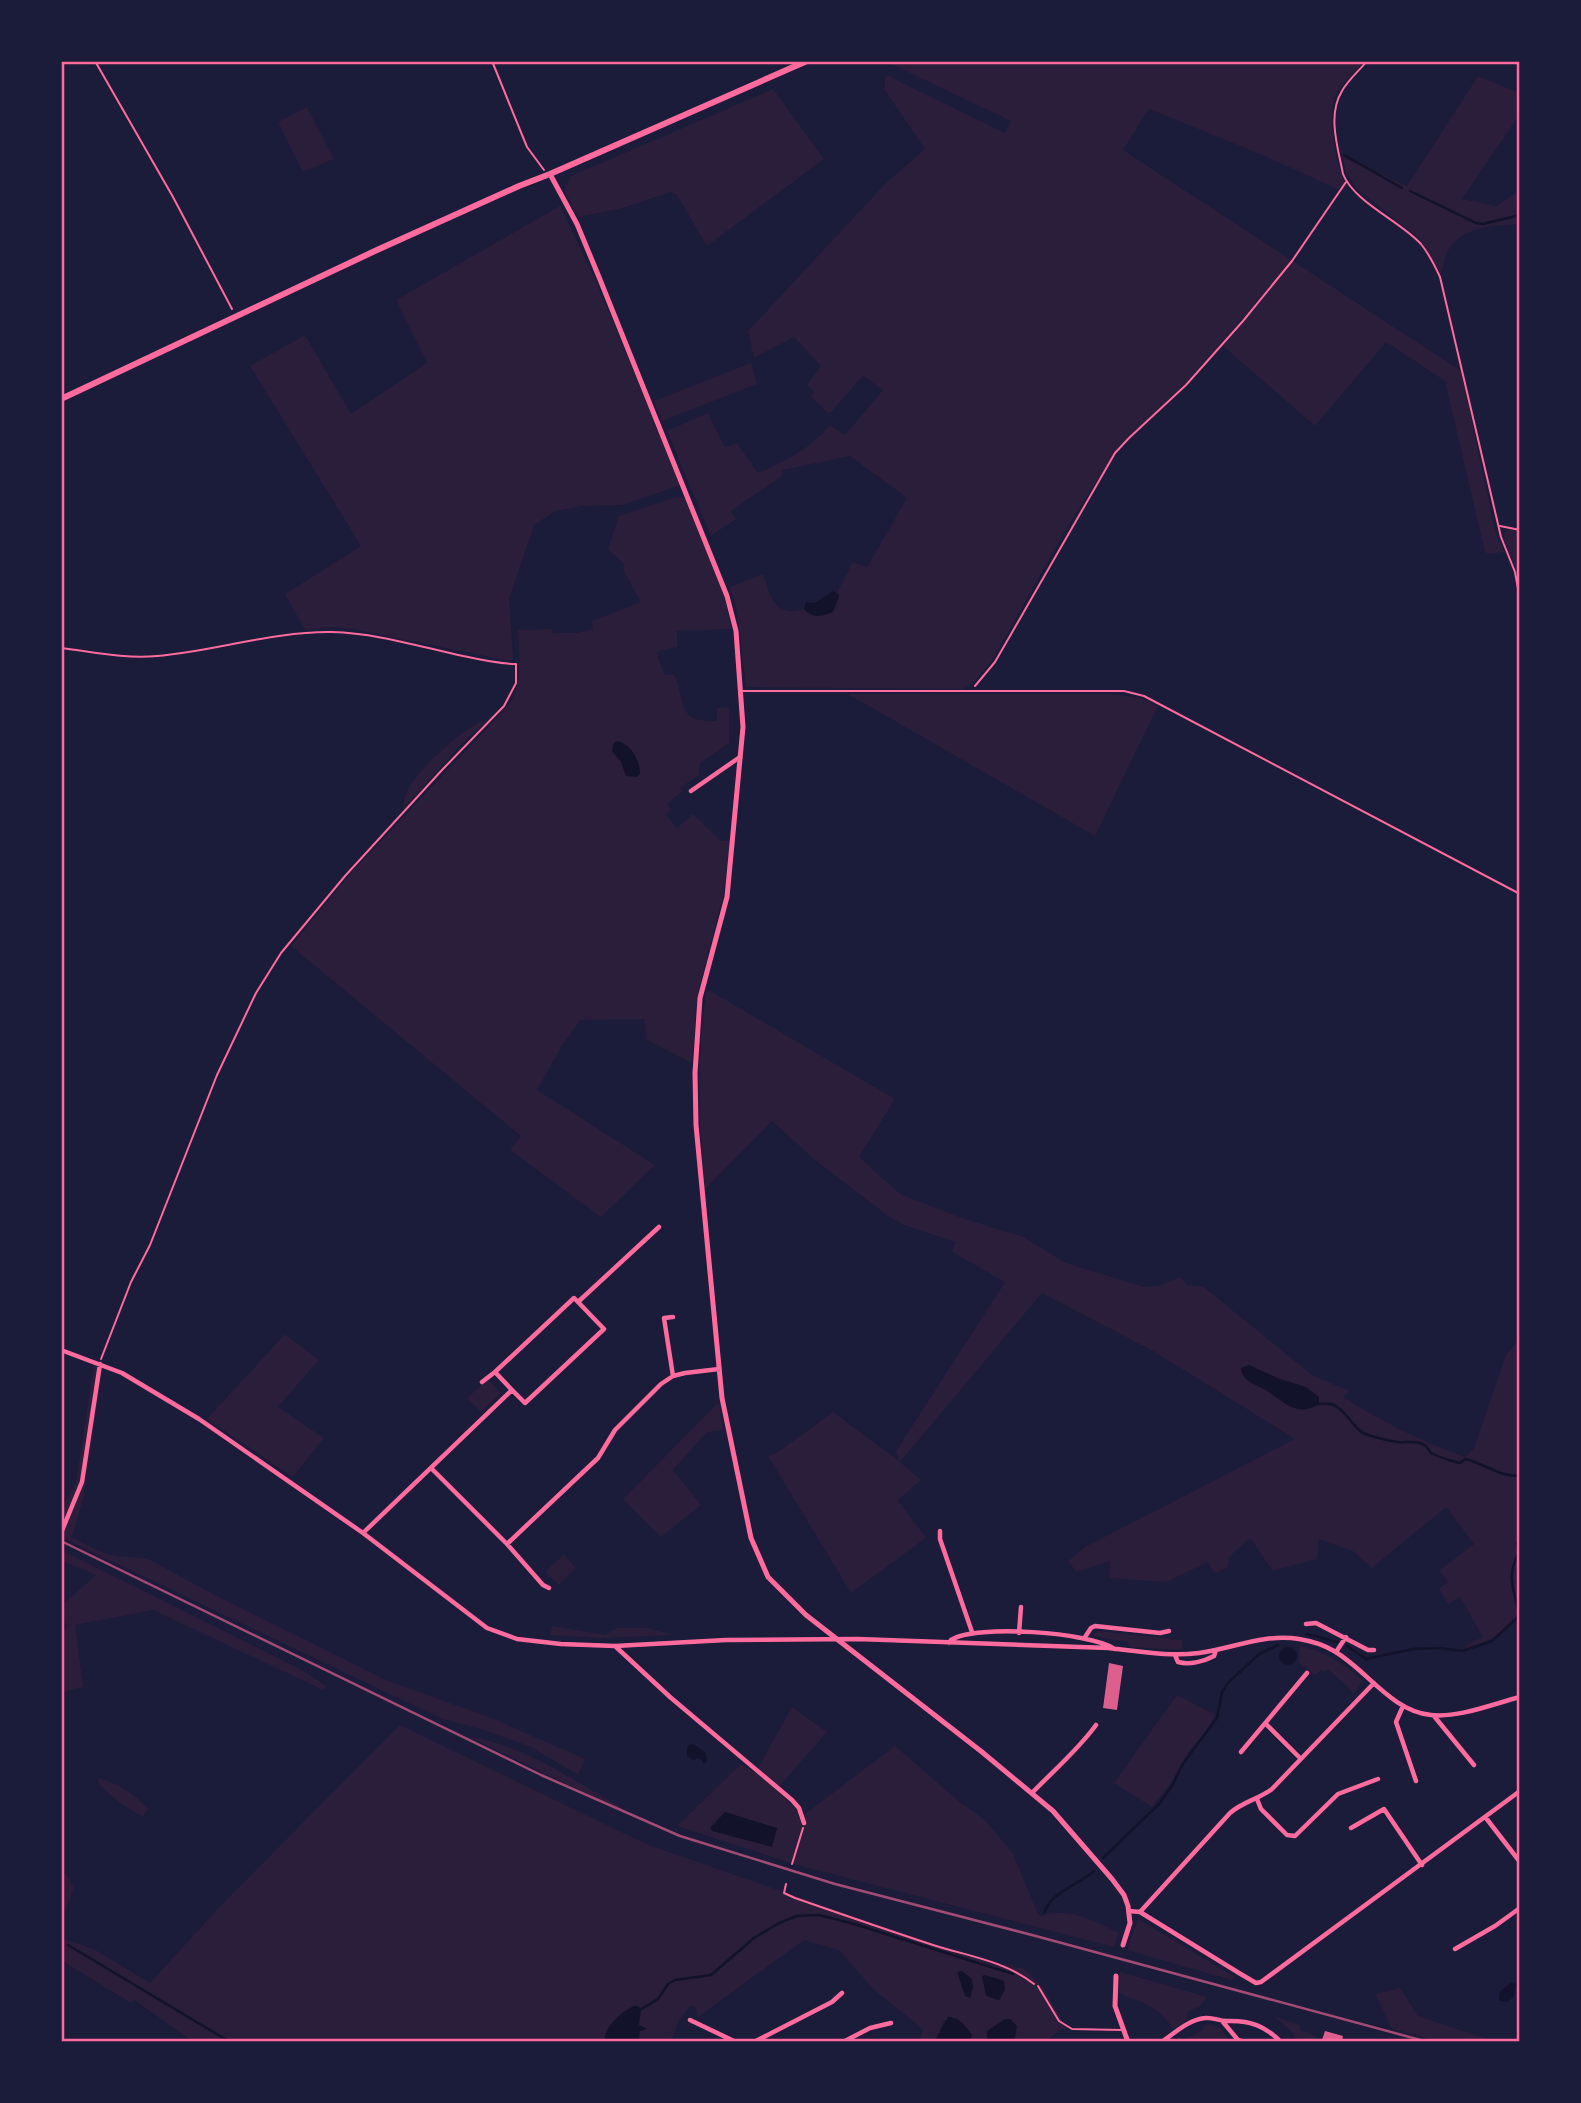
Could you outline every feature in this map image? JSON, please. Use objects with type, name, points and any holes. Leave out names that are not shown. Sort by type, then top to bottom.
[{"type":"main road","points":[[61,399],[436,223],[807,61]]},
{"type":"street","points":[[550,174],[600,277],[727,596],[736,631],[741,691],[741,756],[727,897],[700,998],[695,1073],[698,1160],[719,1369],[738,1484],[757,1557],[768,1577],[806,1615],[1054,1811],[1124,1895],[1130,1923],[1122,1945]]},
{"type":"street","points":[[691,791],[741,756]]},
{"type":"street","points":[[579,1302],[659,1227]]},
{"type":"street","points":[[482,1382],[574,1298],[604,1329],[525,1403],[495,1372]]},
{"type":"street","points":[[673,1317],[664,1318],[673,1376]]},
{"type":"street","points":[[61,1350],[122,1373],[199,1419],[363,1533],[478,1622],[516,1639],[615,1646],[726,1640],[858,1639],[1116,1649],[1175,1655],[1288,1638],[1336,1652],[1403,1706],[1433,1716],[1520,1697]]},
{"type":"street","points":[[61,1533],[82,1482],[100,1364]]},
{"type":"street","points":[[507,1544],[598,1458],[615,1430],[661,1384],[673,1376],[719,1369]]},
{"type":"street","points":[[363,1533],[512,1390]]},
{"type":"street","points":[[432,1469],[507,1544],[543,1585],[549,1588]]},
{"type":"street","points":[[940,1531],[940,1539],[972,1632]]},
{"type":"street","points":[[1019,1633],[1021,1606]]},
{"type":"street","points":[[1306,1624],[1316,1623],[1343,1642],[1374,1650]]},
{"type":"street","points":[[1085,1637],[1091,1628],[1096,1626],[1160,1633],[1169,1631]]},
{"type":"street","points":[[949,1643],[955,1637],[972,1632],[1019,1633],[1085,1637],[1116,1649]]},
{"type":"street","points":[[852,1652],[852,1644],[858,1639]]},
{"type":"street","points":[[1336,1652],[1343,1642]]},
{"type":"street","points":[[615,1646],[670,1697],[792,1800],[799,1808],[804,1823]]},
{"type":"street","points":[[1175,1655],[1178,1662],[1185,1663],[1209,1659],[1214,1656],[1216,1650]]},
{"type":"street","points":[[1241,1752],[1307,1673]]},
{"type":"street","points":[[1140,1912],[1230,1813],[1241,1804],[1272,1789],[1374,1683]]},
{"type":"street","points":[[1403,1706],[1396,1722],[1416,1781]]},
{"type":"street","points":[[1433,1716],[1474,1765]]},
{"type":"street","points":[[1266,1724],[1301,1759]]},
{"type":"street","points":[[1032,1793],[1085,1741],[1096,1725]]},
{"type":"street","points":[[1256,1799],[1261,1809],[1287,1835],[1295,1836],[1338,1794],[1378,1779]]},
{"type":"street","points":[[1129,1911],[1140,1912],[1256,1983],[1261,1982],[1520,1791]]},
{"type":"street","points":[[1351,1828],[1384,1809],[1422,1865]]},
{"type":"street","points":[[1486,1818],[1520,1862]]},
{"type":"street","points":[[1455,1949],[1520,1908]]},
{"type":"street","points":[[1115,1976],[1115,2006],[1128,2042]]},
{"type":"street","points":[[754,2042],[832,2002],[842,1993]]},
{"type":"street","points":[[1162,2042],[1200,2019],[1216,2018],[1244,2042]]},
{"type":"street","points":[[690,2020],[736,2042]]},
{"type":"street","points":[[1222,2021],[1248,2021],[1263,2027],[1281,2042]]},
{"type":"street","points":[[842,2042],[870,2028],[891,2023]]},
{"type":"lane","points":[[741,691],[1124,691],[1144,696],[1520,894]]},
{"type":"lane","points":[[1038,1986],[1059,2021],[1072,2029],[1123,2030]]},
{"type":"path","points":[[95,61],[173,197],[236,316]]},
{"type":"path","points":[[492,61],[527,147],[540,168],[550,174]]},
{"type":"path","points":[[1367,61],[1345,87],[1335,106],[1343,174],[1346,182],[1422,245],[1440,277],[1502,542],[1515,572],[1520,600]]},
{"type":"path","points":[[970,692],[995,662],[1115,453],[1186,385],[1264,296],[1292,261],[1346,182]]},
{"type":"path","points":[[1499,526],[1511,526],[1520,530]]},
{"type":"path","points":[[61,648],[103,654],[154,656],[294,635],[335,632],[516,664],[516,682],[504,706],[345,876],[281,953],[256,993],[217,1075],[150,1245],[126,1293],[100,1364]]},
{"type":"path","points":[[792,1864],[804,1823]]},
{"type":"path","points":[[786,1884],[784,1893],[921,1941],[1013,1969],[1038,1986]]},
{"type":"shaded area","points":[[885,61],[1364,61],[1342,86],[1333,103],[1334,141],[1339,167],[1347,186],[1342,191],[1149,109],[1123,150],[1461,371],[1495,530],[1504,552],[1485,552],[1445,381],[1386,342],[1315,426],[1223,346],[1265,297],[1263,295],[1184,385],[1120,445],[1065,531],[992,661],[975,681],[962,689],[746,687],[737,611],[730,587],[763,574],[772,598],[780,608],[786,611],[804,609],[810,615],[830,612],[836,606],[839,595],[837,592],[853,562],[867,567],[907,498],[850,456],[783,470],[781,477],[731,511],[736,519],[711,536],[667,431],[708,413],[725,447],[737,443],[758,473],[797,453],[830,425],[845,435],[883,390],[863,376],[828,413],[811,396],[814,392],[807,385],[821,366],[794,337],[754,358],[748,331],[885,184],[925,149],[884,89],[886,75],[1005,133],[1011,121]]},
{"type":"shaded area","points":[[1478,76],[1520,93],[1520,114],[1462,199],[1496,206],[1520,190],[1520,224],[1479,229],[1461,237],[1448,251],[1441,273],[1419,238],[1356,188],[1346,172],[1343,157],[1407,186]]},
{"type":"shaded area","points":[[773,89],[824,159],[707,246],[677,195],[671,192],[623,208],[578,217],[564,190],[571,176]]},
{"type":"shaded area","points":[[307,107],[334,159],[303,172],[278,122]]},
{"type":"shaded area","points":[[560,206],[596,281],[681,485],[623,505],[583,506],[555,511],[534,525],[509,599],[513,659],[510,661],[353,629],[331,627],[305,630],[285,594],[361,546],[250,366],[305,335],[351,414],[427,363],[396,300]]},
{"type":"shaded area","points":[[751,363],[757,384],[662,421],[654,401]]},
{"type":"shaded area","points":[[676,497],[686,498],[706,546],[724,595],[731,629],[677,631],[677,647],[656,652],[665,675],[674,674],[689,714],[695,718],[717,721],[717,708],[729,707],[729,743],[700,763],[699,775],[680,788],[683,791],[667,804],[671,810],[666,815],[677,828],[693,814],[721,841],[730,841],[724,892],[697,997],[692,1063],[647,1040],[644,1019],[580,1020],[537,1090],[655,1165],[601,1217],[510,1150],[521,1136],[291,946],[348,876],[508,706],[518,679],[518,630],[552,629],[553,633],[578,633],[593,629],[592,621],[641,602],[623,570],[624,564],[608,549],[619,516]]},
{"type":"shaded area","points":[[1510,529],[1520,532],[1520,581],[1505,542],[1504,533]]},
{"type":"shaded area","points":[[833,591],[839,595],[833,612],[818,616],[804,609],[806,602],[815,603]]},
{"type":"shaded area","points":[[848,694],[1110,694],[1141,698],[1158,706],[1095,836]]},
{"type":"shaded area","points":[[487,720],[403,809],[408,789],[423,769],[456,738]]},
{"type":"shaded area","points":[[616,741],[626,745],[634,753],[640,769],[637,777],[626,776],[621,762],[612,751]]},
{"type":"shaded area","points":[[707,989],[895,1099],[859,1157],[900,1194],[962,1218],[1024,1237],[1066,1263],[1144,1287],[1159,1286],[1180,1277],[1187,1285],[1204,1287],[1312,1375],[1349,1391],[1343,1397],[1387,1423],[1433,1445],[1465,1457],[1474,1448],[1506,1355],[1520,1337],[1520,1614],[1518,1611],[1510,1625],[1497,1635],[1467,1649],[1465,1645],[1483,1637],[1460,1597],[1448,1604],[1439,1589],[1448,1582],[1440,1570],[1474,1544],[1446,1507],[1372,1568],[1353,1551],[1319,1539],[1317,1559],[1273,1571],[1250,1538],[1229,1557],[1228,1567],[1216,1573],[1208,1562],[1166,1582],[1109,1578],[1110,1561],[1077,1572],[1068,1561],[1085,1547],[1295,1439],[1153,1351],[1042,1293],[900,1462],[921,1480],[898,1500],[926,1538],[851,1593],[768,1456],[778,1452],[833,1412],[899,1461],[896,1451],[1005,1282],[952,1252],[956,1242],[904,1225],[888,1216],[815,1160],[772,1121],[705,1189],[699,1089]]},
{"type":"shaded area","points":[[285,1334],[319,1360],[278,1407],[324,1438],[293,1477],[207,1419]]},
{"type":"shaded area","points":[[94,1365],[103,1368],[83,1499],[72,1537],[109,1555],[150,1560],[386,1680],[494,1719],[585,1759],[578,1775],[531,1747],[440,1718],[61,1537],[61,1510],[76,1482]]},
{"type":"shaded area","points":[[1249,1365],[1306,1387],[1319,1397],[1319,1404],[1304,1410],[1290,1406],[1246,1379],[1241,1368]]},
{"type":"shaded area","points":[[488,1379],[501,1393],[481,1412],[467,1398]]},
{"type":"shaded area","points":[[719,1402],[723,1430],[707,1432],[673,1470],[701,1505],[661,1537],[623,1499]]},
{"type":"shaded area","points":[[61,1550],[302,1670],[326,1686],[323,1690],[153,1610],[75,1625],[83,1687],[61,1693],[61,1633],[68,1626],[61,1619],[61,1606],[96,1575],[65,1562],[61,1574]]},
{"type":"shaded area","points":[[564,1554],[576,1568],[559,1585],[545,1572]]},
{"type":"shaded area","points":[[552,1626],[605,1635],[617,1628],[647,1628],[674,1635],[601,1638],[550,1635]]},
{"type":"shaded area","points":[[1097,1631],[1182,1640],[1183,1650],[1130,1647],[1127,1642],[1093,1636]]},
{"type":"shaded area","points":[[1300,1646],[1333,1658],[1362,1682],[1354,1693],[1328,1669],[1315,1675],[1299,1662]]},
{"type":"shaded area","points":[[1288,1647],[1294,1650],[1297,1656],[1294,1662],[1288,1665],[1282,1662],[1279,1656],[1282,1650]]},
{"type":"shaded area","points":[[1177,1695],[1215,1715],[1152,1807],[1114,1783]]},
{"type":"shaded area","points":[[792,1707],[827,1732],[776,1790],[794,1806],[801,1817],[895,1746],[961,1803],[985,1820],[1013,1854],[1038,1914],[1071,1914],[1100,1924],[1119,1933],[1114,1947],[797,1865],[677,1826],[741,1764],[755,1773]]},
{"type":"shaded area","points":[[400,1725],[646,1844],[966,1955],[1024,1969],[1044,1989],[1067,2029],[1061,2029],[1045,2042],[1014,2042],[1017,2030],[986,2038],[987,2042],[969,2042],[972,2035],[957,2018],[944,2021],[934,2042],[919,2042],[923,2029],[874,1990],[839,1950],[804,1940],[698,2017],[695,2007],[690,2006],[680,2019],[670,2042],[194,2042],[134,2000],[131,2003],[61,1960],[61,1938],[94,1949],[150,1983],[227,1899]],"holes":[[[985,1975],[1004,1981],[1005,1990],[983,1983]]]},
{"type":"shaded area","points":[[470,1737],[490,1741],[528,1755],[619,1806],[618,1809]]},
{"type":"shaded area","points":[[690,1744],[706,1753],[707,1762],[704,1764],[702,1760],[687,1756]]},
{"type":"shaded area","points":[[99,1778],[120,1786],[137,1798],[148,1809],[143,1817],[108,1793],[98,1783]]},
{"type":"shaded area","points":[[725,1812],[777,1828],[772,1847],[712,1831],[710,1828]]},
{"type":"shaded area","points":[[62,1871],[74,1888],[61,1920]]},
{"type":"shaded area","points":[[1138,1919],[1235,1977],[1231,1980],[1127,1950]]},
{"type":"shaded area","points":[[962,1971],[972,1979],[970,1998],[965,1996],[957,1972]]},
{"type":"shaded area","points":[[1120,1972],[1207,1997],[1202,2004],[1187,2013],[1188,2020],[1173,2029],[1153,2008],[1118,1992]]},
{"type":"shaded area","points":[[982,1976],[1004,1981],[1005,1990],[999,2000],[986,1996]]},
{"type":"shaded area","points":[[1511,1983],[1516,1984],[1514,1996],[1508,2002],[1499,2001],[1500,1991]]},
{"type":"shaded area","points":[[1400,1988],[1418,2016],[1496,2042],[1443,2042],[1392,2029],[1375,1994]]},
{"type":"shaded area","points":[[634,2006],[641,2009],[639,2025],[647,2029],[640,2031],[639,2040],[604,2042],[607,2030],[614,2020]]},
{"type":"shaded area","points":[[1274,2016],[1300,2025],[1300,2030],[1317,2037],[1317,2042],[1295,2040],[1293,2033]]},
{"type":"shaded area","points":[[948,2017],[959,2020],[967,2028],[972,2035],[969,2042],[934,2042]]},
{"type":"shaded area","points":[[1005,2019],[1010,2019],[1017,2026],[1014,2042],[987,2042],[987,2031]]},
{"type":"shaded area","points":[[1204,2025],[1221,2029],[1230,2042],[1173,2042],[1203,2030]]},
{"type":"building","points":[[1109,1663],[1123,1666],[1117,1710],[1103,1708]]},
{"type":"building","points":[[1325,2031],[1343,2036],[1342,2042],[1322,2040]]},
{"type":"waterway","points":[[1344,155],[1402,188]]},
{"type":"waterway","points":[[1410,191],[1476,223],[1483,224],[1520,215]]},
{"type":"waterway","points":[[1319,1404],[1332,1404],[1339,1408],[1365,1434],[1395,1442],[1420,1443],[1431,1453],[1445,1459],[1460,1463],[1465,1459],[1505,1474],[1520,1476]]},
{"type":"waterway","points":[[1347,1646],[1366,1659],[1413,1649],[1440,1648],[1462,1651],[1492,1641],[1519,1616],[1512,1577],[1520,1537]]},
{"type":"waterway","points":[[1307,1634],[1337,1642]]},
{"type":"waterway","points":[[1103,1858],[1160,1803],[1182,1765],[1217,1718],[1222,1692],[1228,1683],[1259,1654],[1278,1645]]},
{"type":"waterway","points":[[1044,1913],[1053,1899],[1094,1871]]},
{"type":"waterway","points":[[640,2010],[658,1999],[668,1984],[675,1980],[711,1975],[754,1938],[797,1916],[819,1915],[854,1924],[1013,1974]]},
{"type":"waterway","points":[[68,1945],[230,2042]]},
{"type":"railway","points":[[61,1541],[541,1775],[680,1836],[835,1884],[1428,2042]]}]
